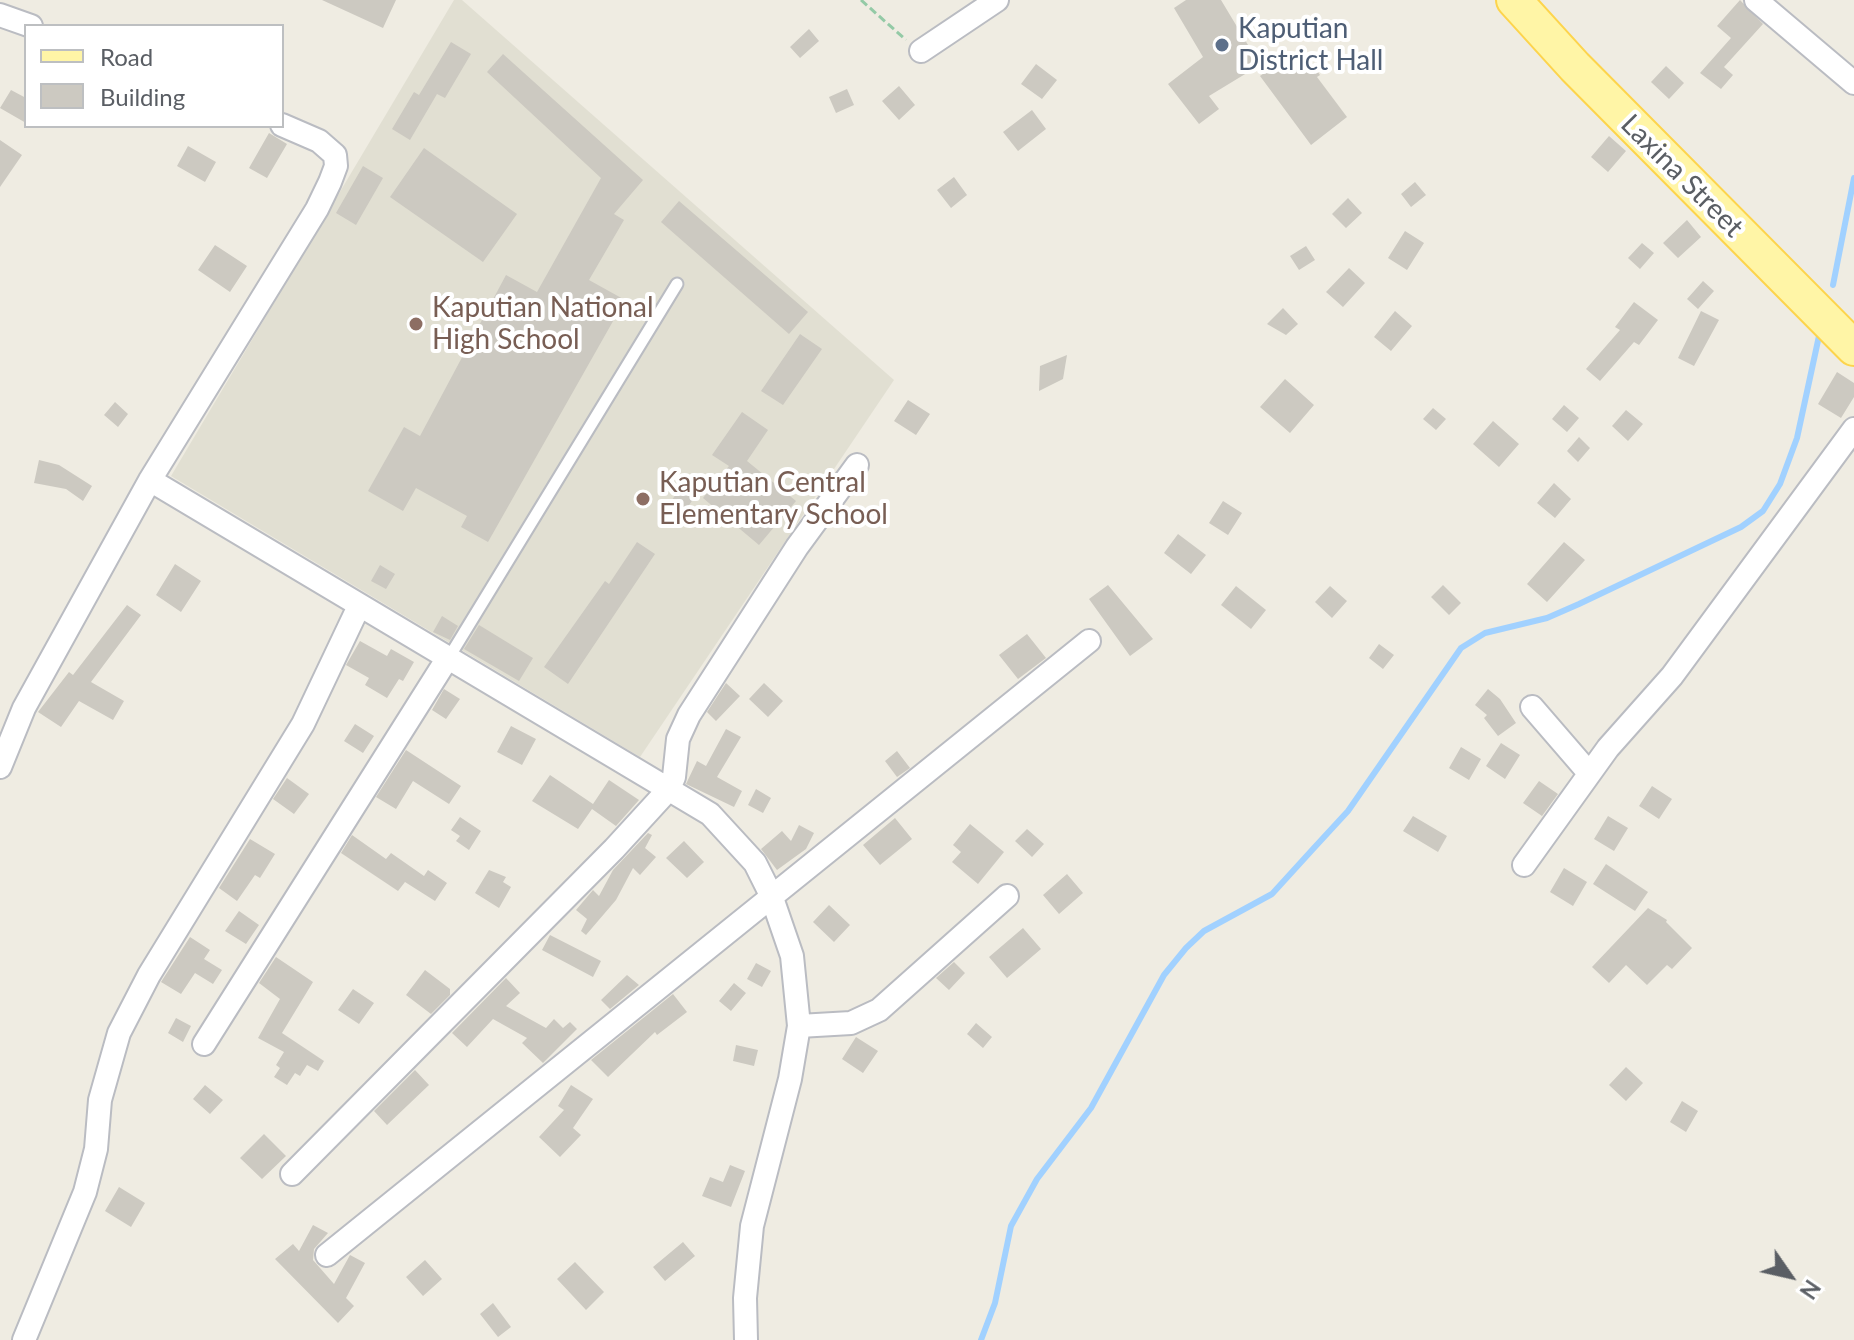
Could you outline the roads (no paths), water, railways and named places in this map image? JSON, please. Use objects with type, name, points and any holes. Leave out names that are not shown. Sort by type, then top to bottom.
[{"type":"main road","name":"Laxina Street","points":[[1514,0],[1575,67],[1854,348]]},
{"type":"street","points":[[921,51],[997,0]]},
{"type":"street","points":[[1756,0],[1854,83]]},
{"type":"street","points":[[0,15],[25,24]]},
{"type":"street","points":[[0,767],[24,708],[150,480],[317,209],[336,166],[335,155],[328,147],[284,126]]},
{"type":"street","points":[[1524,865],[1589,773],[1672,676],[1854,429]]},
{"type":"street","points":[[292,1174],[614,849],[669,789],[674,777],[678,739],[689,715],[797,547],[857,465]]},
{"type":"street","points":[[150,480],[669,789],[724,825],[755,863],[771,895],[797,979],[799,1026],[790,1079],[752,1226],[745,1298],[746,1340]]},
{"type":"street","points":[[24,1340],[85,1192],[96,1149],[102,1087],[119,1033],[149,975],[303,724],[359,606]]},
{"type":"street","points":[[327,1255],[1089,641]]},
{"type":"street","points":[[204,1044],[447,659]]},
{"type":"street","points":[[1532,707],[1589,773]]},
{"type":"street","points":[[799,1026],[851,1023],[879,1010],[1007,896]]},
{"type":"lane","points":[[447,659],[677,284]]},
{"type":"waterway","points":[[1833,285],[1854,178]]},
{"type":"waterway","points":[[981,1340],[995,1303],[1011,1226],[1037,1179],[1091,1108],[1164,975],[1186,948],[1204,931],[1272,894],[1348,811],[1461,648],[1485,633],[1547,618],[1579,604],[1741,527],[1763,511],[1780,484],[1797,438],[1819,336]]},
{"type":"place","name":"Kaputian District Hall","points":[[1222,45]]},
{"type":"place","name":"Kaputian National High School","points":[[416,324]]},
{"type":"place","name":"Kaputian Central Elementary School","points":[[643,499]]}]
